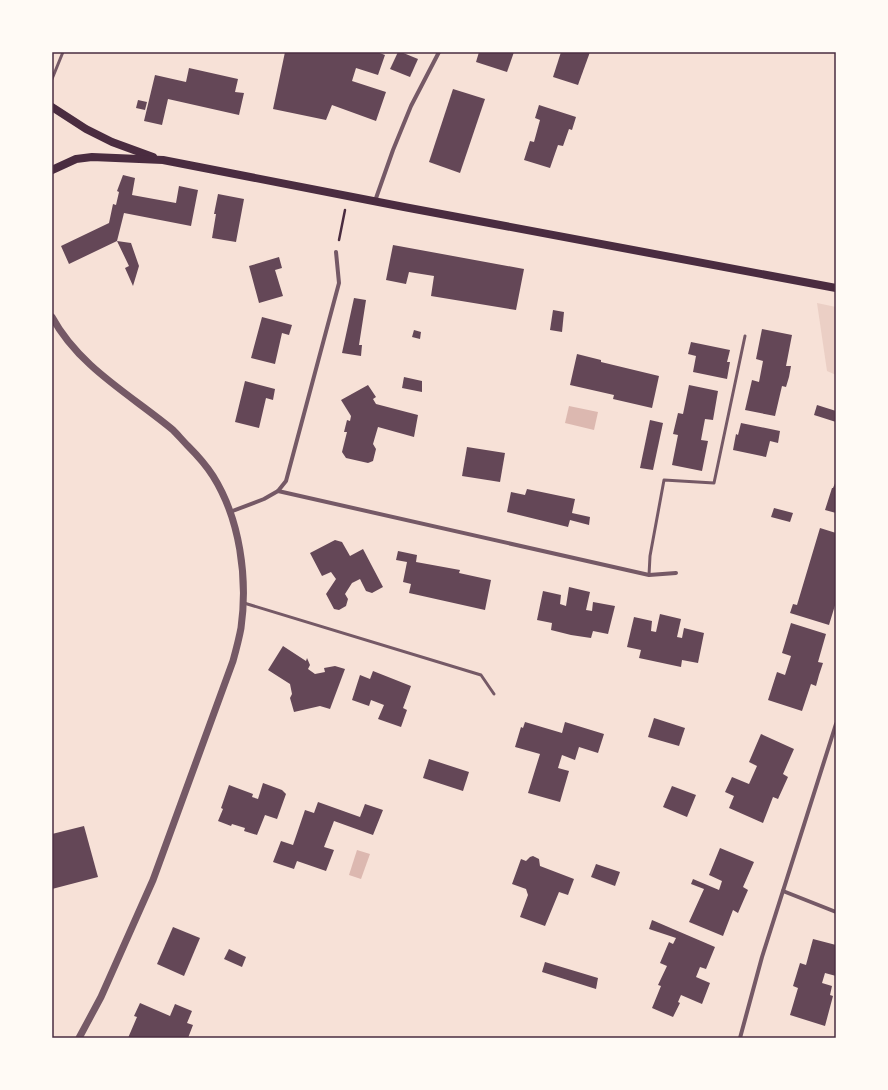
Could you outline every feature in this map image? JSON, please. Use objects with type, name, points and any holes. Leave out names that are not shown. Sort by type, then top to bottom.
[{"type":"main road","points":[[52,107],[86,129],[112,142],[163,160]]},
{"type":"main road","points":[[52,170],[76,160],[92,157],[163,160],[836,288]]},
{"type":"street","points":[[375,201],[393,150],[411,106],[439,52]]},
{"type":"street","points":[[229,512],[278,492],[286,481],[290,471],[339,283],[336,252]]},
{"type":"street","points":[[52,317],[68,341],[84,359],[117,387],[174,431],[213,476],[229,512],[239,543],[243,573],[244,603],[241,630],[233,661],[153,880],[101,998],[79,1038]]},
{"type":"street","points":[[278,492],[649,575],[676,572]]},
{"type":"street","points":[[740,1038],[762,957],[836,724]]},
{"type":"street","points":[[783,891],[836,912]]},
{"type":"lane","points":[[52,79],[63,52]]},
{"type":"lane","points":[[649,575],[650,556],[664,480],[714,482],[745,336]]},
{"type":"lane","points":[[244,603],[480,675],[494,694]]},
{"type":"path","points":[[336,252],[348,195]]},
{"type":"shaded area","points":[[817,303],[836,307],[836,375],[827,371]]},
{"type":"shaded area","points":[[569,406],[598,412],[594,430],[565,423]]},
{"type":"shaded area","points":[[357,850],[370,854],[361,879],[349,875]]},
{"type":"building","points":[[285,52],[377,52],[385,55],[378,75],[356,68],[352,81],[386,92],[376,121],[332,105],[326,120],[273,109]]},
{"type":"building","points":[[398,52],[418,59],[410,77],[390,69]]},
{"type":"building","points":[[479,52],[514,52],[507,72],[476,62]]},
{"type":"building","points":[[561,52],[590,52],[578,85],[553,77]]},
{"type":"building","points":[[189,68],[238,79],[235,92],[244,93],[239,115],[168,99],[162,125],[144,121],[155,75],[186,82]]},
{"type":"building","points":[[453,89],[485,99],[460,173],[429,162]]},
{"type":"building","points":[[138,100],[147,102],[145,110],[136,108]]},
{"type":"building","points":[[539,105],[576,117],[572,130],[569,129],[563,146],[558,145],[550,168],[524,160],[530,141],[534,142],[540,120],[535,118]]},
{"type":"building","points":[[123,175],[135,178],[132,195],[176,203],[179,186],[198,190],[191,226],[124,213],[117,241],[69,264],[61,246],[109,223],[113,204],[116,205],[119,192],[117,191]]},
{"type":"building","points":[[218,194],[244,199],[236,242],[212,238],[216,214],[214,214]]},
{"type":"building","points":[[117,241],[131,243],[139,266],[133,286],[125,268],[129,266]]},
{"type":"building","points":[[393,245],[524,269],[516,310],[431,296],[434,276],[409,272],[406,284],[386,280]]},
{"type":"building","points":[[279,257],[282,268],[275,270],[283,296],[259,303],[249,266]]},
{"type":"building","points":[[354,298],[366,300],[359,345],[362,345],[361,356],[342,353]]},
{"type":"building","points":[[553,310],[564,312],[562,332],[550,330]]},
{"type":"building","points":[[262,317],[292,325],[289,335],[282,333],[275,364],[251,358]]},
{"type":"building","points":[[762,329],[792,335],[786,366],[791,366],[789,377],[786,387],[782,386],[775,416],[745,410],[752,380],[759,382],[763,361],[756,359]]},
{"type":"building","points":[[414,330],[421,332],[420,339],[412,337]]},
{"type":"building","points":[[691,342],[730,350],[727,362],[730,362],[727,379],[693,372],[696,356],[688,354]]},
{"type":"building","points":[[577,354],[601,360],[601,362],[659,376],[652,408],[613,399],[614,395],[570,385]]},
{"type":"building","points":[[404,377],[422,381],[422,392],[402,388]]},
{"type":"building","points":[[245,381],[275,389],[273,400],[266,398],[259,428],[235,422]]},
{"type":"building","points":[[368,385],[376,397],[373,399],[376,404],[418,415],[414,437],[378,427],[373,444],[376,449],[373,461],[368,463],[346,458],[342,452],[347,432],[344,432],[347,420],[350,421],[351,416],[341,400]]},
{"type":"building","points":[[689,385],[718,391],[713,420],[705,419],[701,440],[708,441],[702,471],[672,465],[678,435],[673,434],[678,413],[683,414]]},
{"type":"building","points":[[817,405],[836,411],[836,422],[814,415]]},
{"type":"building","points":[[650,420],[663,423],[653,470],[640,468]]},
{"type":"building","points":[[741,423],[780,431],[778,443],[770,441],[766,457],[733,450],[736,434],[738,435]]},
{"type":"building","points":[[467,447],[505,453],[500,482],[462,476]]},
{"type":"building","points":[[836,481],[836,513],[825,510],[832,488]]},
{"type":"building","points":[[527,489],[575,499],[572,513],[590,517],[589,525],[570,520],[568,527],[507,512],[511,492],[525,495]]},
{"type":"building","points":[[774,508],[793,513],[790,522],[771,517]]},
{"type":"building","points":[[820,528],[836,533],[836,602],[829,625],[790,613],[793,604],[797,605]]},
{"type":"building","points":[[335,540],[342,542],[350,556],[363,549],[383,587],[372,593],[366,591],[360,579],[352,583],[345,594],[348,599],[346,606],[339,610],[334,609],[326,594],[336,579],[331,572],[322,576],[310,553]]},
{"type":"building","points":[[398,551],[417,555],[416,562],[460,570],[459,573],[491,580],[485,610],[409,593],[411,584],[403,582],[407,562],[396,560]]},
{"type":"building","points":[[569,587],[590,592],[586,610],[592,611],[593,602],[615,606],[608,634],[593,631],[591,638],[571,635],[551,630],[552,623],[537,620],[543,591],[561,595],[560,604],[566,606]]},
{"type":"building","points":[[660,614],[681,619],[677,637],[682,638],[684,628],[704,633],[698,663],[682,660],[681,667],[639,658],[641,650],[627,647],[634,617],[652,621],[651,631],[656,632]]},
{"type":"building","points":[[791,623],[826,634],[818,662],[823,663],[816,686],[811,684],[802,711],[768,700],[777,672],[785,675],[791,656],[782,653]]},
{"type":"building","points":[[283,646],[306,661],[307,658],[310,665],[308,669],[315,674],[325,672],[324,668],[335,666],[345,669],[330,709],[320,706],[294,712],[290,698],[292,694],[290,684],[268,670]]},
{"type":"building","points":[[373,671],[411,686],[403,708],[407,710],[401,727],[378,719],[384,705],[371,700],[369,706],[352,700],[360,675],[370,679]]},
{"type":"building","points":[[654,718],[685,728],[679,746],[648,737]]},
{"type":"building","points":[[525,722],[562,733],[565,722],[604,734],[598,753],[579,747],[575,760],[562,755],[558,768],[569,771],[560,802],[528,793],[540,754],[515,747],[521,727],[523,728]]},
{"type":"building","points":[[761,734],[794,749],[783,774],[788,777],[778,799],[773,797],[763,823],[729,808],[734,796],[725,792],[732,777],[749,784],[757,766],[749,762]]},
{"type":"building","points":[[429,759],[469,772],[463,791],[423,778]]},
{"type":"building","points":[[263,783],[282,790],[286,794],[277,819],[265,815],[257,835],[244,831],[245,828],[232,824],[231,826],[218,821],[223,809],[221,808],[229,785],[253,794],[252,797],[258,799]]},
{"type":"building","points":[[672,786],[696,795],[687,817],[663,807]]},
{"type":"building","points":[[318,802],[360,817],[365,804],[383,810],[373,835],[334,821],[324,847],[334,850],[326,871],[297,861],[294,869],[273,862],[281,841],[293,845],[305,810],[314,813]]},
{"type":"building","points":[[84,826],[98,877],[52,889],[52,834]]},
{"type":"building","points":[[720,848],[754,862],[743,887],[748,890],[738,913],[733,910],[723,936],[689,922],[704,889],[691,884],[693,879],[719,890],[722,881],[709,875]]},
{"type":"building","points":[[533,856],[539,859],[540,866],[574,879],[568,895],[559,892],[545,926],[520,917],[528,895],[526,889],[512,884],[521,859],[526,861]]},
{"type":"building","points":[[596,864],[620,872],[615,886],[591,877]]},
{"type":"building","points":[[652,920],[715,947],[706,969],[700,967],[696,977],[710,983],[702,1004],[681,995],[678,1002],[680,1003],[673,1017],[652,1008],[661,986],[658,985],[667,966],[660,963],[669,942],[673,944],[676,938],[649,929]]},
{"type":"building","points":[[173,927],[200,938],[184,976],[157,964]]},
{"type":"building","points":[[813,939],[836,945],[836,976],[825,973],[822,983],[832,986],[830,995],[833,996],[825,1026],[790,1015],[798,988],[793,986],[800,963],[806,965]]},
{"type":"building","points":[[229,949],[246,957],[242,967],[224,959]]},
{"type":"building","points":[[545,962],[598,978],[596,989],[542,972]]},
{"type":"building","points":[[140,1003],[170,1016],[175,1004],[192,1011],[187,1023],[193,1025],[188,1038],[128,1038],[137,1017],[134,1016]]}]
